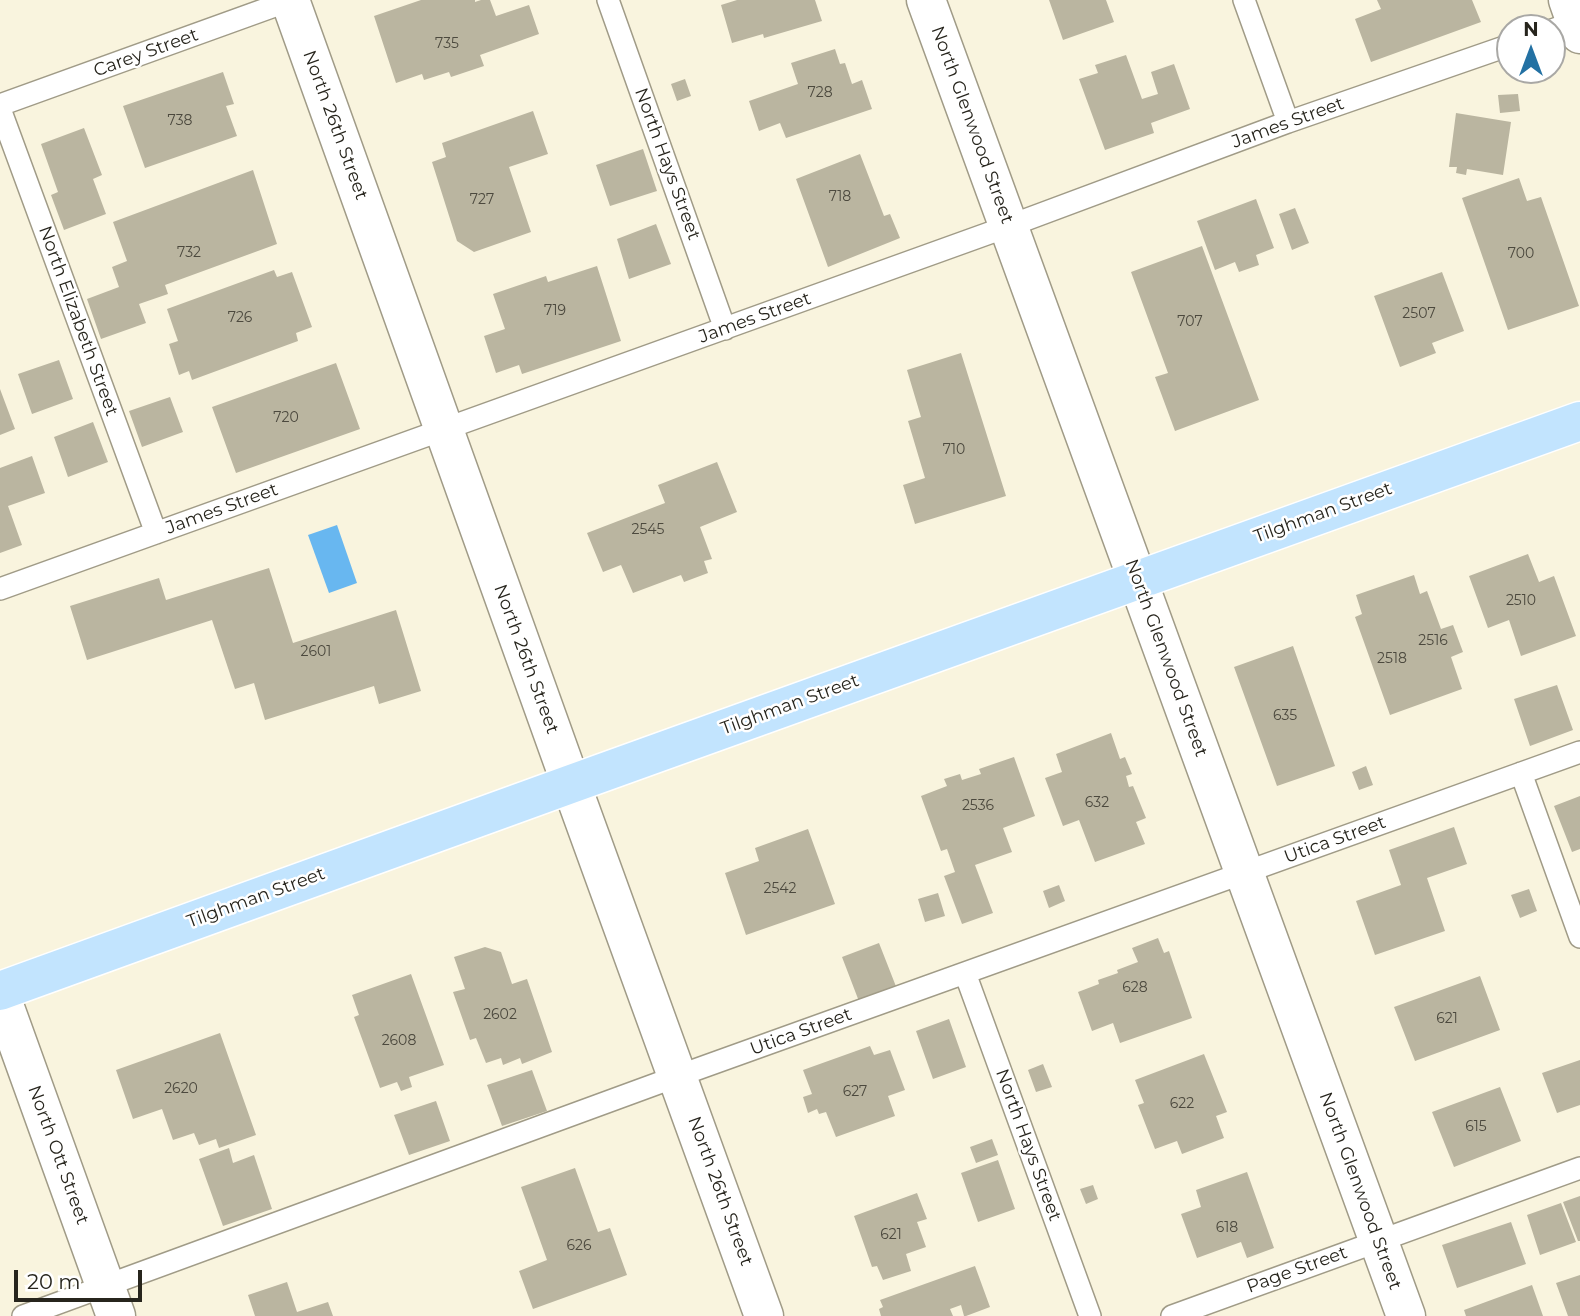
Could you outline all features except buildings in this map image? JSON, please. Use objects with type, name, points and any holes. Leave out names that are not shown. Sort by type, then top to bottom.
[{"type":"main road","name":"Tilghman Street","points":[[0,993],[570,784],[1580,421]]},
{"type":"street","name":"North 26th Street","points":[[290,0],[570,784],[764,1316]]},
{"type":"street","name":"North Glenwood Street","points":[[926,0],[1406,1316]]},
{"type":"street","name":"North Ott Street","points":[[0,993],[111,1301]]},
{"type":"lane","name":"Carey Street","points":[[0,107],[290,0]]},
{"type":"lane","name":"North Hays Street","points":[[608,0],[725,328]]},
{"type":"lane","points":[[1244,0],[1288,122]]},
{"type":"lane","name":"James Street","points":[[0,589],[1009,226],[1288,122],[1496,50]]},
{"type":"lane","name":"North Elizabeth Street","points":[[0,107],[156,533]]},
{"type":"lane","name":"Utica Street","points":[[23,1316],[111,1301],[678,1076],[1580,752]]},
{"type":"lane","points":[[1521,773],[1580,937]]},
{"type":"lane","name":"North Hays Street","points":[[965,973],[1090,1316]]},
{"type":"lane","name":"Page Street","points":[[1172,1316],[1580,1168]]},
{"type":"water","points":[[337,525],[357,583],[329,593],[308,535]]}]
